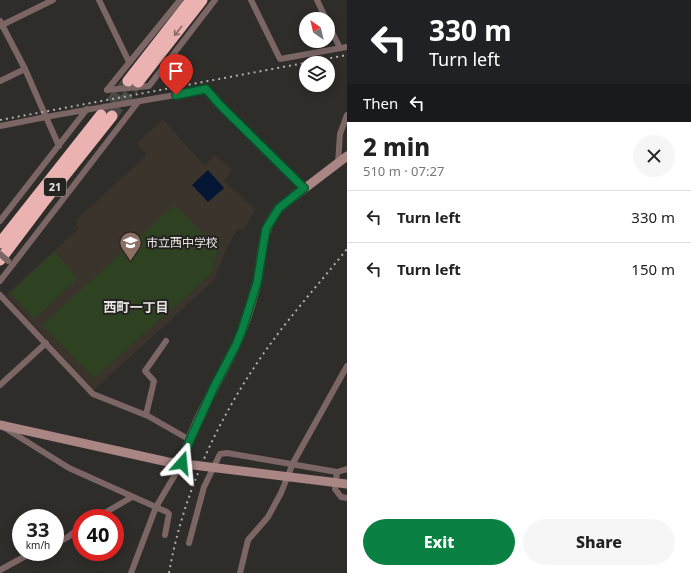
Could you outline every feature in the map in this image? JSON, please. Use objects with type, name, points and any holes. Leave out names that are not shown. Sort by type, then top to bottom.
[{"type":"highway","points":[[191,0],[133,81],[202,0]]},
{"type":"highway","points":[[5,263],[51,202],[112,116]]},
{"type":"highway","name":"21","points":[[0,235],[76,139],[99,117],[0,243]]},
{"type":"street","points":[[53,0],[1,24],[25,69],[59,146]]},
{"type":"street","points":[[99,0],[129,62]]},
{"type":"street","points":[[180,0],[107,90],[149,86],[215,0]]},
{"type":"street","points":[[251,0],[280,59],[347,47]]},
{"type":"street","points":[[317,0],[323,12]]},
{"type":"street","points":[[335,38],[340,48]]},
{"type":"street","points":[[0,81],[25,69]]},
{"type":"street","points":[[0,126],[87,109],[138,102],[206,89],[221,106],[304,188]]},
{"type":"street","points":[[0,281],[5,263],[138,102]]},
{"type":"street","points":[[0,221],[87,109]]},
{"type":"street","points":[[338,162],[340,134],[347,115]]},
{"type":"street","points":[[131,573],[156,507],[182,463],[190,440],[242,330],[257,283],[266,229],[279,208],[347,156]]},
{"type":"street","points":[[0,254],[5,263]]},
{"type":"street","points":[[0,295],[93,394],[146,415],[190,440]]},
{"type":"street","points":[[146,415],[154,381],[144,371],[166,341]]},
{"type":"street","points":[[0,385],[46,343]]},
{"type":"street","points":[[240,573],[248,540],[268,517],[281,493],[293,463],[347,366]]},
{"type":"street","points":[[0,425],[168,462],[347,484]]},
{"type":"street","points":[[0,425],[69,468],[169,514],[165,535]]},
{"type":"street","points":[[189,543],[204,487],[220,454],[227,453],[293,463],[337,472],[347,469]]},
{"type":"street","points":[[337,472],[335,489],[341,498],[347,498]]},
{"type":"street","points":[[111,509],[132,497]]},
{"type":"street","points":[[0,570],[17,561]]},
{"type":"shaded area","name":"市立西中学校","points":[[163,120],[204,165],[215,155],[232,170],[224,181],[255,209],[244,230],[238,228],[227,247],[215,279],[94,390],[7,296],[8,293],[78,229],[76,220],[147,155],[137,143]]},
{"type":"green space","points":[[174,205],[218,249],[211,274],[94,378],[42,325]]},
{"type":"green space","points":[[54,252],[78,278],[34,319],[10,293]]},
{"type":"water","points":[[208,170],[224,188],[208,202],[192,185]]},
{"type":"tunnel","points":[[101,115],[128,81]]},
{"type":"tunnel","points":[[112,116],[138,82]]},
{"type":"railway","points":[[0,120],[347,55]]},
{"type":"railway","points":[[169,573],[176,541],[195,480],[222,421],[255,365],[292,316],[347,249]]},
{"type":"place","name":"市立西中学校","points":[[131,262]]},
{"type":"district","name":"西町一丁目","points":[[136,307]]},
{"type":"route","points":[[176,95],[206,89],[221,106],[304,188],[279,208],[266,229],[257,283],[242,330],[185,450],[182,463]]}]
